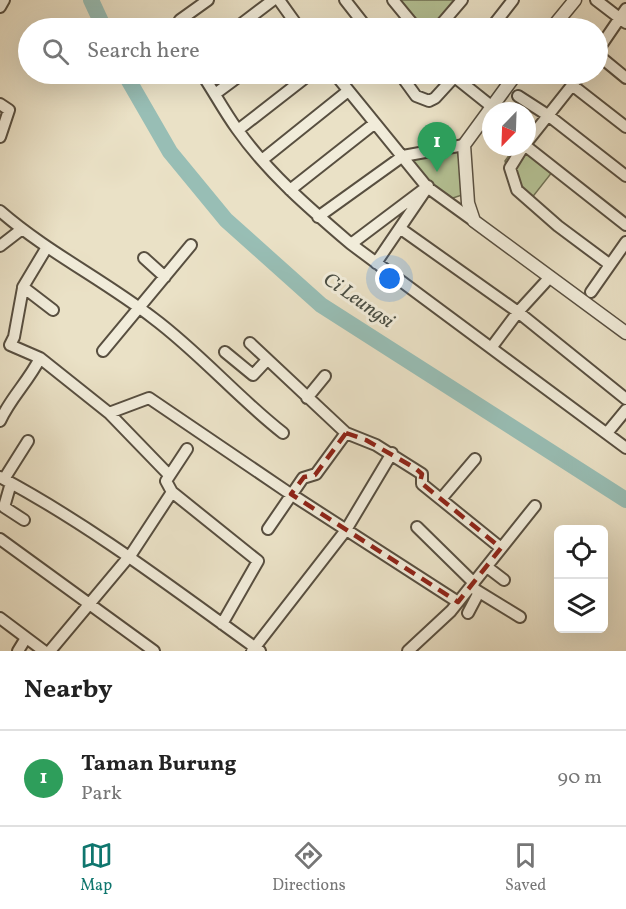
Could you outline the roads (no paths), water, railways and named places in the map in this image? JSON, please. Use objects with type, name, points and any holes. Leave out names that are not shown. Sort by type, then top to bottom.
[{"type":"street","points":[[0,7],[4,0]]},
{"type":"street","points":[[183,18],[208,0]]},
{"type":"street","points":[[249,18],[273,0]]},
{"type":"street","points":[[279,0],[292,18]]},
{"type":"street","points":[[345,0],[359,18]]},
{"type":"street","points":[[393,0],[408,18]]},
{"type":"street","points":[[447,18],[462,0]]},
{"type":"street","points":[[499,18],[513,0]]},
{"type":"street","points":[[560,18],[575,0]]},
{"type":"street","points":[[596,0],[624,17],[608,37]]},
{"type":"street","points":[[608,64],[626,78]]},
{"type":"street","points":[[209,84],[238,130],[262,160],[318,216],[376,263],[626,448]]},
{"type":"street","points":[[215,93],[228,84]]},
{"type":"street","points":[[238,130],[297,84]]},
{"type":"street","points":[[343,84],[427,187],[626,333]]},
{"type":"street","points":[[407,84],[416,96],[429,101],[435,98],[447,84]]},
{"type":"street","points":[[465,84],[486,102]]},
{"type":"street","points":[[494,102],[508,84]]},
{"type":"street","points":[[536,131],[572,85],[626,127]]},
{"type":"street","points":[[262,160],[348,91]]},
{"type":"street","points":[[518,96],[549,116],[626,176]]},
{"type":"street","points":[[0,104],[9,110],[0,137]]},
{"type":"street","points":[[474,221],[468,203],[464,145],[482,119]]},
{"type":"street","points":[[290,190],[375,123]]},
{"type":"street","points":[[318,216],[403,156],[464,145]]},
{"type":"street","points":[[536,155],[626,225]]},
{"type":"street","points":[[519,156],[510,168],[517,190],[558,226],[609,264]]},
{"type":"street","points":[[376,263],[401,229],[427,187]]},
{"type":"street","points":[[351,244],[427,187]]},
{"type":"street","points":[[0,211],[47,248],[139,308],[213,367],[283,433]]},
{"type":"street","points":[[0,246],[22,229]]},
{"type":"street","points":[[401,229],[518,312],[626,399]]},
{"type":"street","points":[[591,292],[626,242]]},
{"type":"street","points":[[102,351],[191,245]]},
{"type":"street","points":[[5,342],[14,338],[23,284],[47,248]]},
{"type":"street","points":[[144,258],[165,277]]},
{"type":"street","points":[[491,348],[518,312],[550,277]]},
{"type":"street","points":[[23,288],[53,310]]},
{"type":"street","points":[[5,342],[40,358],[109,413],[169,475]]},
{"type":"street","points":[[250,343],[346,434],[392,453],[420,472],[422,484],[501,548]]},
{"type":"street","points":[[225,352],[253,375],[267,360]]},
{"type":"street","points":[[0,421],[14,395],[29,380],[40,358]]},
{"type":"street","points":[[307,398],[325,376]]},
{"type":"street","points":[[109,413],[149,398],[291,494],[458,602]]},
{"type":"street","points":[[607,433],[626,410]]},
{"type":"street","points":[[268,529],[304,477],[317,473],[346,434]]},
{"type":"street","points":[[24,520],[4,507],[5,479],[28,441]]},
{"type":"street","points":[[187,449],[169,475],[166,485],[258,561],[222,624]]},
{"type":"street","points":[[5,479],[129,556],[255,650],[346,530],[392,453]]},
{"type":"street","points":[[441,499],[475,459]]},
{"type":"street","points":[[50,651],[129,556],[172,492]]},
{"type":"street","points":[[408,651],[474,588],[501,548],[536,506]]},
{"type":"street","points":[[417,527],[474,588],[520,617]]},
{"type":"street","points":[[0,539],[154,651]]},
{"type":"street","points":[[487,567],[504,580]]},
{"type":"street","points":[[468,613],[474,588]]},
{"type":"street","points":[[0,618],[44,651]]},
{"type":"street","points":[[18,651],[26,638]]},
{"type":"waterway","name":"Ci Leungsi","points":[[91,0],[99,18]]},
{"type":"waterway","name":"Ci Leungsi","points":[[131,84],[170,152],[226,220],[321,305],[626,500]]},
{"type":"place","name":"Taman Burung","points":[[437,172]]}]
